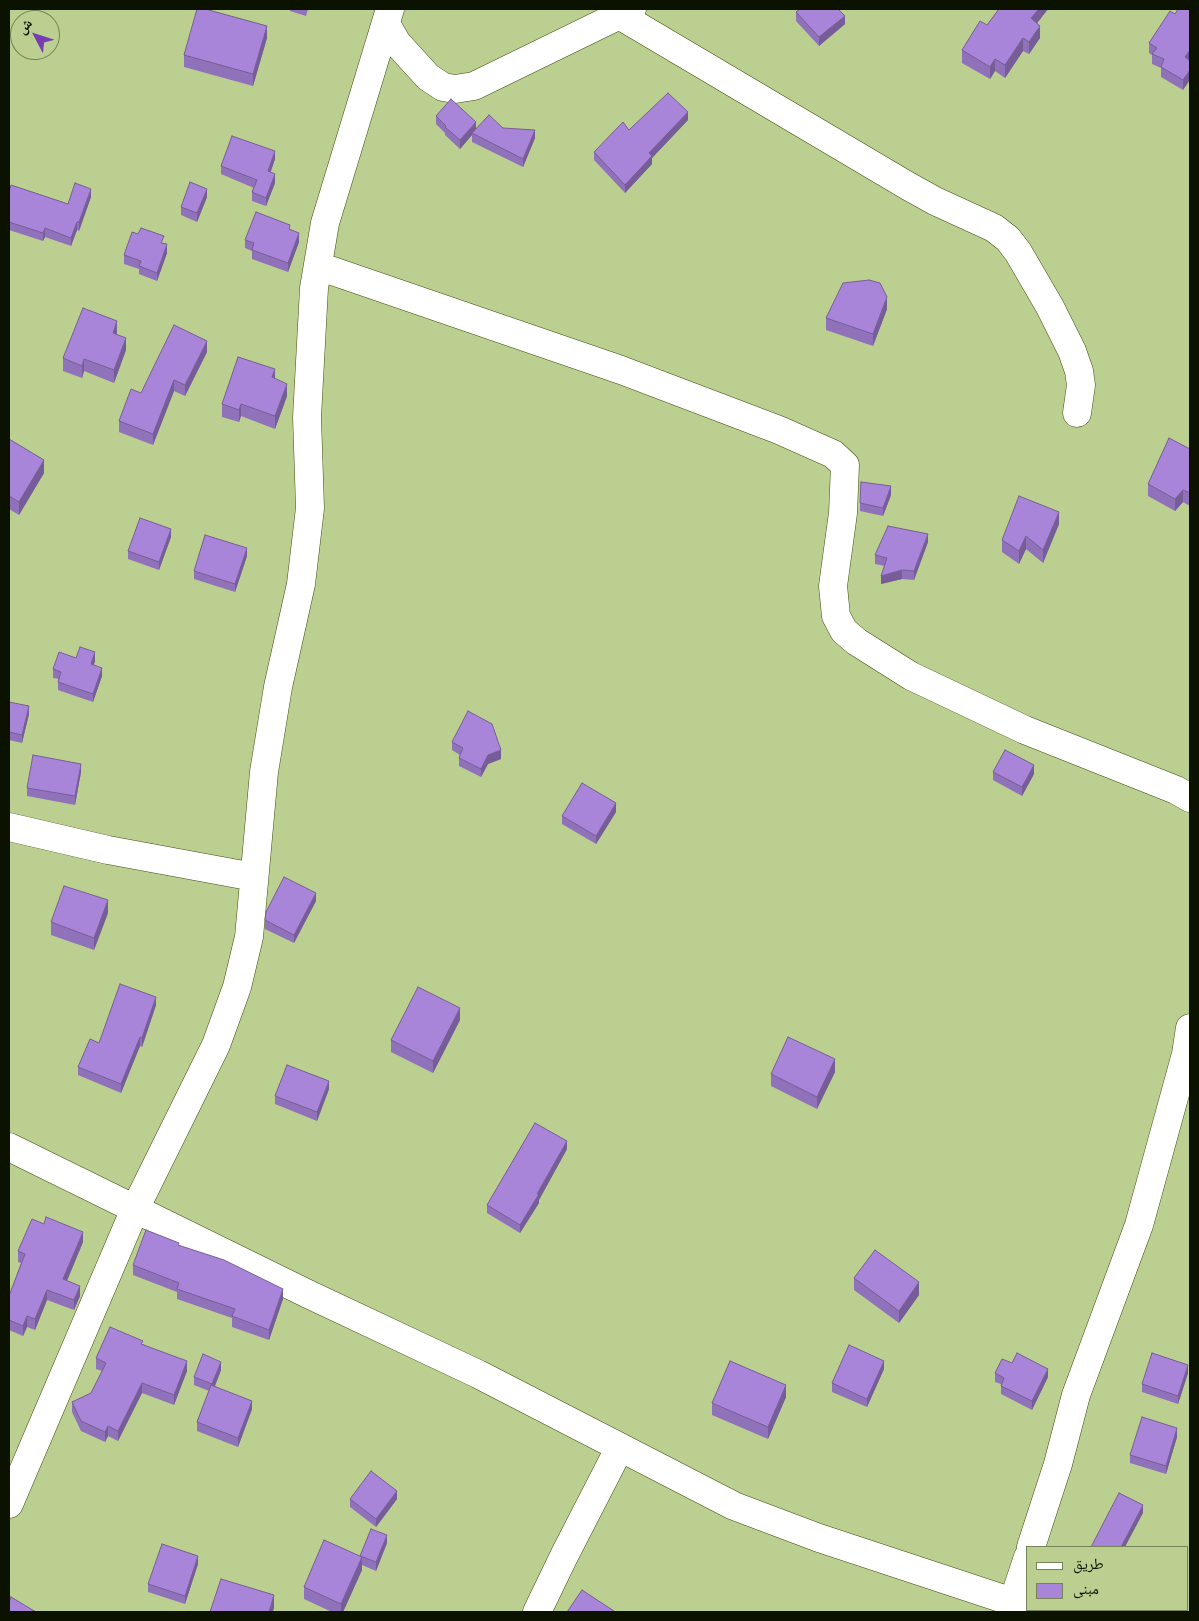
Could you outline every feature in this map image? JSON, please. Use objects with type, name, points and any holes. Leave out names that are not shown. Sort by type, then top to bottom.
[{"type":"street","points":[[388,16],[397,43],[428,77],[443,87],[455,89],[474,86],[626,12],[908,186],[935,201],[994,228],[1008,239],[1018,252],[1046,300],[1072,351],[1079,371],[1080,386],[1077,413]]},
{"type":"street","points":[[9,1504],[135,1209],[216,1045],[237,987],[249,937],[264,772],[278,687],[302,584],[310,508],[307,417],[314,288],[325,222],[388,16]]},
{"type":"street","points":[[318,266],[621,370],[779,430],[833,454],[845,464],[843,514],[833,586],[836,616],[844,631],[863,646],[919,680],[1025,730],[1176,790],[1190,798]]},
{"type":"street","points":[[9,827],[108,850],[254,877]]},
{"type":"street","points":[[1031,1546],[1058,1464],[1076,1395],[1139,1225],[1183,1064],[1190,1028]]},
{"type":"street","points":[[9,1147],[308,1294],[478,1374],[734,1506],[819,1538],[1026,1608]]},
{"type":"street","points":[[537,1612],[620,1447]]},
{"type":"street","points":[[1012,1605],[1026,1563]]},
{"type":"building","points":[[197,9],[205,9],[267,26],[253,74],[184,55]]},
{"type":"building","points":[[800,9],[838,9],[845,16],[819,37],[796,12]]},
{"type":"building","points":[[999,9],[1039,9],[1031,18],[1040,26],[1029,42],[1023,38],[1005,65],[995,59],[990,67],[962,50],[980,21],[987,25]]},
{"type":"building","points":[[1178,9],[1190,9],[1190,50],[1185,57],[1190,61],[1190,70],[1183,80],[1161,67],[1164,59],[1152,54],[1157,48],[1149,43],[1170,11],[1175,14]]},
{"type":"building","points":[[668,93],[688,112],[649,153],[652,156],[625,185],[594,152],[623,122],[629,130]]},
{"type":"building","points":[[451,99],[476,122],[460,140],[436,116]]},
{"type":"building","points":[[489,115],[503,128],[535,130],[523,159],[472,133]]},
{"type":"building","points":[[232,136],[275,151],[268,171],[275,174],[266,198],[252,192],[257,180],[221,166]]},
{"type":"building","points":[[190,182],[207,189],[197,213],[181,207]]},
{"type":"building","points":[[75,183],[91,189],[71,238],[45,228],[43,233],[9,222],[9,192],[11,185],[68,204]]},
{"type":"building","points":[[256,212],[290,225],[289,229],[299,233],[288,263],[252,250],[254,243],[245,240]]},
{"type":"building","points":[[141,228],[164,236],[161,243],[167,244],[157,273],[139,266],[141,261],[124,255],[132,232],[138,234]]},
{"type":"building","points":[[869,280],[880,283],[887,297],[873,334],[826,318],[843,283]]},
{"type":"building","points":[[83,308],[117,321],[113,333],[126,338],[114,370],[84,359],[82,366],[63,358]]},
{"type":"building","points":[[174,325],[207,341],[185,385],[174,380],[153,434],[119,421],[131,389],[141,393]]},
{"type":"building","points":[[238,357],[275,369],[272,377],[287,384],[275,416],[241,404],[239,410],[222,404]]},
{"type":"building","points":[[1169,438],[1190,449],[1190,493],[1183,490],[1175,499],[1148,484]]},
{"type":"building","points":[[9,439],[44,460],[19,502],[9,496]]},
{"type":"building","points":[[861,482],[891,486],[883,508],[860,503]]},
{"type":"building","points":[[1019,496],[1059,512],[1043,550],[1026,536],[1019,551],[1002,540]]},
{"type":"building","points":[[140,518],[171,529],[159,562],[128,551]]},
{"type":"building","points":[[888,526],[928,534],[914,571],[902,570],[881,576],[887,558],[875,555]]},
{"type":"building","points":[[205,535],[247,548],[235,584],[194,571]]},
{"type":"building","points":[[80,647],[95,652],[91,664],[102,668],[93,694],[58,682],[61,672],[53,669],[59,652],[76,658]]},
{"type":"building","points":[[9,702],[29,706],[22,735],[9,732]]},
{"type":"building","points":[[468,711],[492,724],[501,750],[488,755],[481,769],[459,758],[463,748],[452,742]]},
{"type":"building","points":[[1005,750],[1034,765],[1022,787],[993,772]]},
{"type":"building","points":[[33,755],[81,764],[75,796],[27,788]]},
{"type":"building","points":[[582,783],[616,803],[596,836],[562,816]]},
{"type":"building","points":[[284,877],[316,893],[294,935],[265,920],[266,912]]},
{"type":"building","points":[[64,886],[108,900],[94,938],[51,922]]},
{"type":"building","points":[[120,984],[156,997],[142,1038],[140,1037],[121,1084],[78,1067],[90,1039],[99,1043]]},
{"type":"building","points":[[418,987],[460,1008],[433,1061],[391,1040]]},
{"type":"building","points":[[788,1037],[835,1059],[817,1097],[771,1074]]},
{"type":"building","points":[[287,1065],[329,1081],[317,1112],[275,1096]]},
{"type":"building","points":[[535,1123],[567,1141],[520,1225],[487,1205]]},
{"type":"building","points":[[46,1217],[83,1232],[63,1279],[80,1286],[74,1300],[47,1290],[35,1319],[27,1316],[23,1326],[9,1320],[9,1296],[25,1254],[18,1251],[32,1219],[44,1224]]},
{"type":"building","points":[[146,1230],[179,1243],[178,1245],[224,1260],[283,1289],[269,1330],[232,1316],[235,1309],[177,1289],[179,1283],[133,1265]]},
{"type":"building","points":[[875,1250],[919,1282],[899,1311],[854,1278]]},
{"type":"building","points":[[110,1327],[143,1341],[141,1344],[187,1361],[174,1395],[142,1383],[118,1431],[108,1426],[105,1432],[81,1421],[72,1402],[91,1393],[106,1363],[96,1358]]},
{"type":"building","points":[[849,1345],[884,1361],[867,1399],[832,1383]]},
{"type":"building","points":[[1017,1353],[1048,1369],[1032,1401],[1001,1386],[1004,1378],[995,1373],[1002,1359],[1012,1363]]},
{"type":"building","points":[[1152,1353],[1188,1365],[1178,1396],[1142,1384]]},
{"type":"building","points":[[203,1354],[221,1362],[212,1384],[194,1377]]},
{"type":"building","points":[[730,1361],[786,1385],[768,1427],[712,1403]]},
{"type":"building","points":[[211,1385],[252,1401],[238,1438],[197,1422]]},
{"type":"building","points":[[1142,1417],[1177,1428],[1166,1466],[1130,1455]]},
{"type":"building","points":[[371,1471],[397,1491],[376,1519],[350,1499]]},
{"type":"building","points":[[1119,1493],[1143,1505],[1122,1546],[1092,1546]]},
{"type":"building","points":[[371,1529],[387,1535],[376,1562],[360,1556]]},
{"type":"building","points":[[324,1540],[362,1557],[341,1604],[304,1587]]},
{"type":"building","points":[[162,1544],[198,1556],[185,1596],[148,1584]]},
{"type":"building","points":[[221,1579],[274,1595],[269,1612],[210,1612]]},
{"type":"building","points":[[582,1590],[614,1611],[567,1612]]},
{"type":"building","points":[[11,1597],[36,1612],[9,1612]]}]
